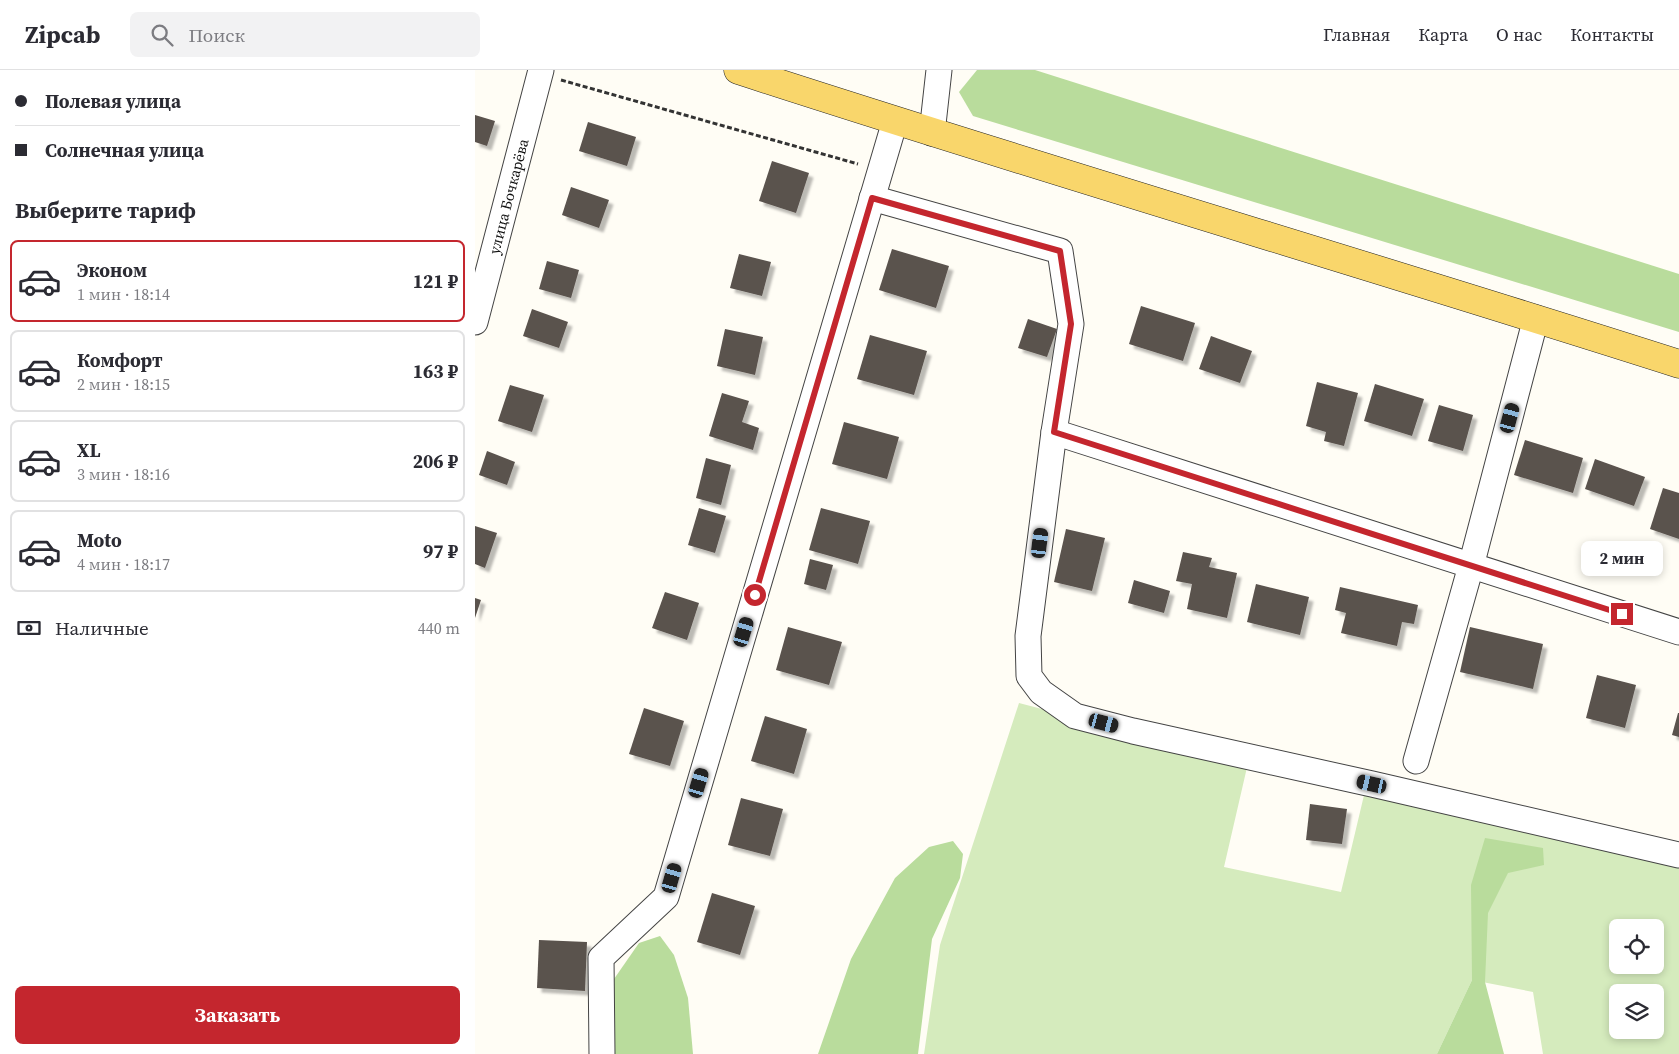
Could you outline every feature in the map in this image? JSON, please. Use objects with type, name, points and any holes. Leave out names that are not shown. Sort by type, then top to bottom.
[{"type":"main road","points":[[738,70],[932,133],[1536,318],[1679,364]]},
{"type":"street","points":[[932,133],[939,70]]},
{"type":"street","name":"улица Бочкарёва","points":[[475,322],[541,72]]},
{"type":"street","points":[[603,1054],[601,958],[666,897],[895,121]]},
{"type":"street","points":[[872,198],[1060,251],[1071,324],[1054,432],[1028,636],[1029,676],[1041,692],[1075,716],[1133,731],[1382,786],[1679,855]]},
{"type":"street","points":[[1416,762],[1471,566],[1536,318]]},
{"type":"street","points":[[1054,432],[1679,632]]},
{"type":"path","points":[[541,72],[880,170]]},
{"type":"green space","points":[[977,70],[1035,70],[1679,274],[1679,332],[973,116],[959,92]]},
{"type":"green space","points":[[1019,703],[1248,763],[1224,867],[1341,892],[1365,791],[1679,866],[1679,1054],[1543,1054],[1533,992],[1472,980],[1437,1054],[924,1054],[940,945]]},
{"type":"green space","points":[[1485,838],[1543,848],[1544,865],[1508,873],[1488,913],[1485,982],[1504,1054],[1437,1054],[1472,980],[1471,885]]},
{"type":"green space","points":[[953,841],[963,854],[960,878],[932,939],[918,1054],[818,1054],[851,959],[895,878],[929,847]]},
{"type":"green space","points":[[660,936],[674,955],[688,998],[693,1054],[611,1054],[614,979],[639,943]]},
{"type":"building","points":[[475,115],[495,121],[487,146],[475,142]]},
{"type":"building","points":[[588,122],[636,137],[627,166],[579,151]]},
{"type":"building","points":[[772,161],[809,173],[796,213],[759,201]]},
{"type":"building","points":[[571,187],[609,200],[599,228],[562,215]]},
{"type":"building","points":[[892,249],[949,266],[936,308],[879,290]]},
{"type":"building","points":[[739,254],[771,262],[762,296],[730,288]]},
{"type":"building","points":[[547,261],[579,270],[571,298],[539,289]]},
{"type":"building","points":[[1141,306],[1195,323],[1183,361],[1129,344]]},
{"type":"building","points":[[532,309],[568,322],[559,348],[523,336]]},
{"type":"building","points":[[1028,319],[1057,329],[1047,357],[1018,348]]},
{"type":"building","points":[[725,329],[763,337],[755,375],[717,366]]},
{"type":"building","points":[[870,335],[927,351],[914,395],[857,379]]},
{"type":"building","points":[[1211,336],[1252,351],[1240,383],[1199,369]]},
{"type":"building","points":[[1317,382],[1358,393],[1344,446],[1324,441],[1326,432],[1306,426]]},
{"type":"building","points":[[1375,384],[1424,399],[1412,436],[1364,421]]},
{"type":"building","points":[[510,385],[544,395],[532,432],[498,421]]},
{"type":"building","points":[[722,393],[749,401],[742,422],[759,428],[753,450],[709,436]]},
{"type":"building","points":[[1439,405],[1473,415],[1463,451],[1428,441]]},
{"type":"building","points":[[844,422],[899,437],[887,479],[832,464]]},
{"type":"building","points":[[1525,440],[1583,458],[1573,493],[1514,475]]},
{"type":"building","points":[[487,451],[515,462],[507,485],[479,475]]},
{"type":"building","points":[[706,458],[731,465],[721,505],[696,498]]},
{"type":"building","points":[[1595,459],[1645,477],[1634,506],[1585,489]]},
{"type":"building","points":[[1663,488],[1679,493],[1679,539],[1650,529]]},
{"type":"building","points":[[699,508],[726,516],[715,553],[688,545]]},
{"type":"building","points":[[821,508],[870,521],[858,564],[809,550]]},
{"type":"building","points":[[475,526],[497,533],[485,568],[475,564]]},
{"type":"building","points":[[1066,529],[1105,538],[1092,591],[1054,582]]},
{"type":"building","points":[[1183,552],[1212,558],[1209,567],[1237,573],[1227,618],[1187,609],[1192,584],[1176,581]]},
{"type":"building","points":[[810,559],[833,565],[826,590],[804,584]]},
{"type":"building","points":[[1134,580],[1170,591],[1164,613],[1128,603]]},
{"type":"building","points":[[1256,584],[1309,597],[1300,635],[1247,622]]},
{"type":"building","points":[[1340,587],[1418,605],[1414,624],[1402,622],[1397,646],[1341,633],[1346,613],[1335,610]]},
{"type":"building","points":[[665,592],[699,603],[687,640],[652,628]]},
{"type":"building","points":[[475,598],[481,600],[475,618]]},
{"type":"building","points":[[788,627],[842,642],[829,685],[776,670]]},
{"type":"building","points":[[1470,627],[1543,644],[1533,689],[1460,672]]},
{"type":"building","points":[[1597,675],[1636,685],[1625,728],[1586,718]]},
{"type":"building","points":[[644,708],[684,721],[670,766],[629,754]]},
{"type":"building","points":[[1679,713],[1679,737],[1672,735]]},
{"type":"building","points":[[765,716],[807,729],[794,774],[751,761]]},
{"type":"building","points":[[741,798],[783,809],[770,856],[728,845]]},
{"type":"building","points":[[1310,804],[1347,809],[1342,844],[1306,840]]},
{"type":"building","points":[[712,893],[755,906],[740,955],[697,942]]},
{"type":"building","points":[[539,940],[587,942],[585,991],[537,988]]},
{"type":"route","points":[[755,595],[872,198],[1060,251],[1071,324],[1054,432],[1622,614]]}]
